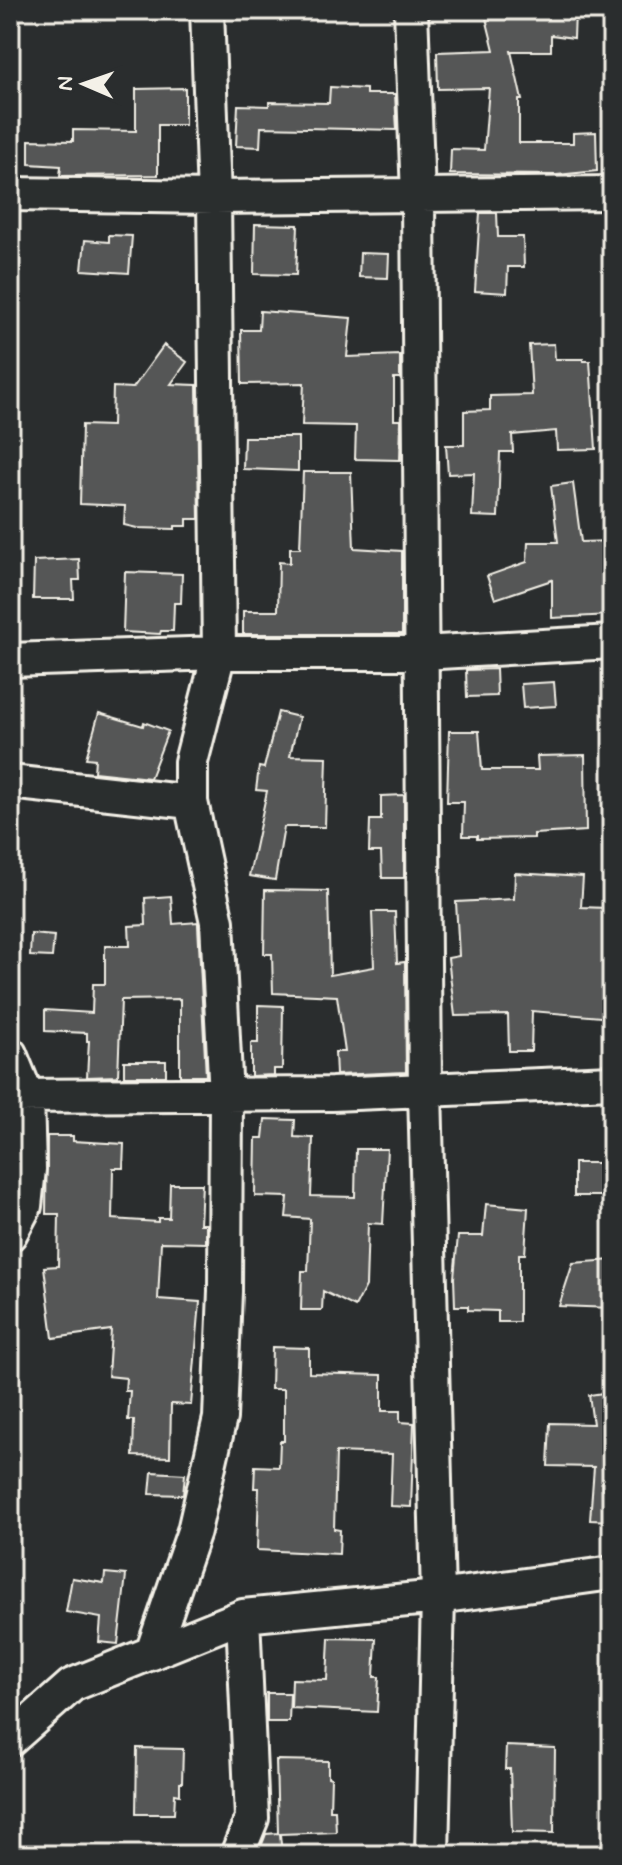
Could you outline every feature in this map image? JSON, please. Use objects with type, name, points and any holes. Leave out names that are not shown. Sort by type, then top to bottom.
[{"type":"street","points":[[152,1653],[194,1531],[220,1418],[225,1291],[226,1096],[217,922],[191,802],[191,762],[219,653],[214,197],[207,10]]},
{"type":"street","points":[[411,10],[418,196],[425,1090],[438,1597],[432,1855]]},
{"type":"street","points":[[10,194],[214,197],[612,193]]},
{"type":"street","points":[[10,660],[219,653],[422,653],[612,642]]},
{"type":"street","points":[[10,782],[191,802]]},
{"type":"street","points":[[10,1054],[29,1169],[25,1206],[10,1234]]},
{"type":"street","points":[[18,1096],[226,1096],[612,1082]]},
{"type":"street","points":[[10,1740],[72,1685],[243,1616],[438,1597],[612,1573]]},
{"type":"street","points":[[237,1855],[252,1818],[243,1616]]},
{"type":"building","points":[[501,10],[575,12],[574,38],[551,35],[551,51],[511,51],[522,100],[519,100],[519,143],[573,143],[573,133],[596,132],[597,171],[557,175],[450,174],[451,149],[484,150],[489,88],[438,89],[437,52],[494,50],[485,14]]},
{"type":"building","points":[[330,87],[366,89],[366,94],[395,94],[397,130],[261,127],[260,147],[236,146],[238,105],[329,103]]},
{"type":"building","points":[[185,88],[185,125],[158,125],[158,175],[60,176],[61,166],[29,164],[29,140],[73,141],[73,130],[136,131],[136,89]]},
{"type":"building","points":[[480,213],[497,213],[498,237],[523,237],[524,267],[508,267],[507,293],[475,291]]},
{"type":"building","points":[[255,224],[298,225],[296,275],[254,274]]},
{"type":"building","points":[[109,235],[132,236],[129,273],[82,270],[85,240],[109,242]]},
{"type":"building","points":[[360,253],[389,254],[388,278],[359,277]]},
{"type":"building","points":[[260,311],[351,318],[347,357],[400,355],[400,378],[394,378],[394,420],[401,420],[400,460],[355,459],[356,426],[302,425],[304,383],[242,384],[241,330],[259,330]]},
{"type":"building","points":[[554,344],[555,359],[590,361],[596,449],[557,450],[556,431],[512,435],[513,452],[500,452],[498,517],[472,516],[474,473],[448,474],[446,445],[464,445],[464,411],[490,410],[490,396],[532,395],[529,345]]},
{"type":"building","points":[[164,345],[187,362],[171,384],[197,385],[199,519],[187,519],[187,526],[175,526],[175,529],[137,528],[124,525],[125,506],[80,504],[82,425],[112,426],[113,387],[133,388]]},
{"type":"building","points":[[244,437],[298,437],[298,471],[243,469]]},
{"type":"building","points":[[303,472],[351,472],[354,548],[402,551],[402,634],[243,634],[243,611],[278,611],[279,562],[290,563],[290,548],[300,548]]},
{"type":"building","points":[[573,483],[581,542],[612,541],[612,615],[552,618],[552,580],[495,599],[487,576],[527,562],[528,542],[558,542],[551,486]]},
{"type":"building","points":[[79,559],[80,580],[73,580],[74,599],[33,599],[34,561]]},
{"type":"building","points":[[125,572],[182,574],[181,603],[174,603],[173,631],[161,631],[160,634],[123,632]]},
{"type":"building","points":[[496,669],[497,696],[467,697],[466,670]]},
{"type":"building","points":[[554,682],[556,706],[523,708],[521,684]]},
{"type":"building","points":[[278,712],[299,717],[290,756],[327,757],[325,827],[284,827],[275,880],[249,876],[267,791],[256,790],[259,767],[264,768]]},
{"type":"building","points":[[99,713],[143,726],[144,722],[168,731],[150,778],[94,772],[95,759],[86,758]]},
{"type":"building","points":[[449,731],[479,731],[482,770],[538,770],[537,756],[585,755],[586,831],[534,834],[534,838],[477,839],[477,836],[463,836],[464,802],[447,802]]},
{"type":"building","points":[[404,795],[404,878],[382,878],[381,852],[369,852],[370,820],[381,820],[381,796]]},
{"type":"building","points":[[515,873],[583,877],[581,907],[606,908],[605,920],[612,920],[612,1018],[532,1011],[531,1051],[509,1051],[508,1015],[455,1016],[448,958],[459,956],[456,902],[514,899]]},
{"type":"building","points":[[265,890],[328,891],[330,975],[374,967],[372,912],[395,912],[397,963],[405,962],[406,1072],[336,1075],[335,1052],[345,1052],[337,996],[273,993],[272,954],[264,954]]},
{"type":"building","points":[[171,896],[173,924],[198,922],[206,1076],[180,1076],[180,999],[121,1000],[118,1076],[87,1077],[87,1033],[45,1031],[45,1010],[92,1013],[93,984],[105,984],[105,946],[130,946],[129,926],[146,925],[145,898]]},
{"type":"building","points":[[31,934],[54,936],[52,957],[30,956]]},
{"type":"building","points":[[258,1005],[283,1006],[282,1069],[274,1069],[274,1075],[251,1076],[251,1043],[258,1043]]},
{"type":"building","points":[[124,1061],[166,1061],[166,1076],[124,1076]]},
{"type":"building","points":[[265,1119],[295,1120],[294,1137],[313,1138],[311,1196],[355,1197],[356,1149],[387,1149],[383,1224],[368,1223],[366,1286],[355,1307],[323,1291],[322,1310],[301,1310],[302,1271],[308,1271],[310,1219],[286,1217],[288,1197],[255,1196],[256,1138],[263,1138]]},
{"type":"building","points":[[47,1136],[73,1136],[73,1141],[124,1144],[123,1168],[113,1168],[112,1219],[158,1222],[158,1218],[169,1218],[170,1184],[202,1184],[200,1224],[206,1224],[206,1243],[161,1242],[158,1299],[200,1302],[191,1405],[171,1404],[170,1457],[133,1456],[134,1420],[128,1420],[130,1391],[125,1391],[126,1378],[108,1376],[111,1330],[53,1338],[44,1267],[58,1266],[59,1214],[46,1214]]},
{"type":"building","points":[[574,1163],[612,1163],[612,1196],[574,1196]]},
{"type":"building","points":[[486,1204],[528,1208],[525,1254],[519,1254],[519,1322],[498,1322],[498,1311],[468,1310],[468,1306],[455,1306],[458,1236],[483,1236]]},
{"type":"building","points":[[612,1260],[612,1308],[559,1306],[573,1263]]},
{"type":"building","points":[[272,1347],[309,1348],[309,1373],[382,1375],[382,1411],[400,1411],[400,1422],[414,1423],[411,1507],[390,1506],[392,1454],[336,1452],[334,1529],[340,1530],[339,1554],[257,1550],[259,1488],[254,1488],[255,1466],[279,1467],[280,1441],[284,1441],[284,1389],[271,1389]]},
{"type":"building","points":[[610,1392],[612,1521],[590,1520],[594,1467],[548,1466],[550,1423],[593,1424],[589,1395]]},
{"type":"building","points":[[152,1472],[185,1474],[183,1495],[150,1494]]},
{"type":"building","points":[[105,1573],[126,1575],[118,1644],[99,1642],[101,1618],[66,1612],[72,1578],[104,1583]]},
{"type":"building","points":[[329,1638],[376,1639],[374,1677],[379,1677],[377,1712],[291,1708],[292,1679],[327,1680]]},
{"type":"building","points":[[267,1693],[290,1693],[289,1722],[267,1722]]},
{"type":"building","points":[[506,1746],[555,1748],[554,1833],[512,1832],[510,1769],[505,1769]]},
{"type":"building","points":[[137,1748],[183,1749],[182,1783],[180,1795],[175,1794],[174,1814],[136,1814]]},
{"type":"building","points":[[276,1760],[328,1761],[330,1810],[335,1810],[336,1832],[280,1834],[282,1855],[258,1855],[266,1834],[278,1833]]}]
